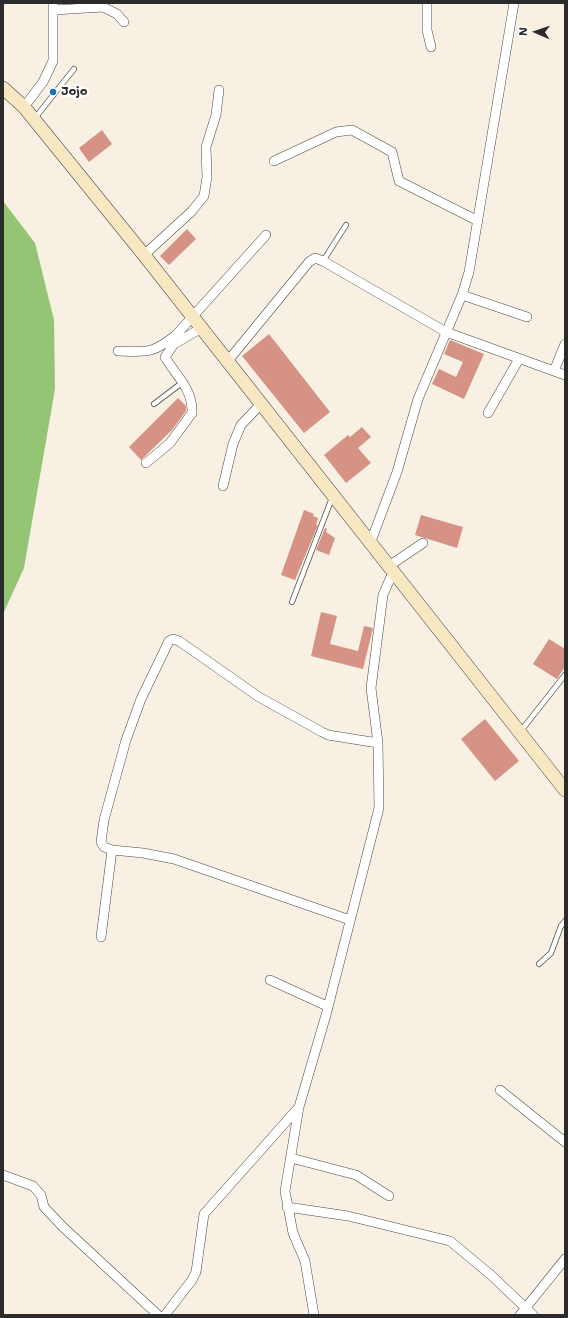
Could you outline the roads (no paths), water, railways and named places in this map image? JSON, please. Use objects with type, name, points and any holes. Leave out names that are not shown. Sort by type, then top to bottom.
[{"type":"street","points":[[428,3],[427,30],[431,47]]},
{"type":"street","points":[[370,544],[397,472],[418,399],[462,295],[469,272],[514,3]]},
{"type":"street","points":[[24,107],[43,82],[52,61],[53,6],[103,7],[118,14],[124,22]]},
{"type":"street","points":[[3,88],[24,107],[144,255],[260,405],[565,790]]},
{"type":"street","points":[[144,255],[192,212],[204,196],[207,177],[206,147],[216,115],[219,90]]},
{"type":"street","points":[[274,161],[336,132],[352,130],[392,152],[399,181],[478,222]]},
{"type":"street","points":[[146,463],[170,443],[192,413],[189,395],[184,382],[165,357],[174,344],[197,323],[266,234]]},
{"type":"street","points":[[227,362],[309,262],[315,258],[323,261],[446,332],[565,375]]},
{"type":"street","points":[[462,295],[527,318]]},
{"type":"street","points":[[118,351],[149,352],[160,348],[176,335],[197,323]]},
{"type":"street","points":[[554,371],[565,344]]},
{"type":"street","points":[[488,413],[519,359]]},
{"type":"street","points":[[223,486],[233,444],[241,425],[260,405]]},
{"type":"street","points":[[314,1315],[305,1261],[293,1234],[285,1191],[299,1107],[328,1006],[380,802],[378,744],[371,688],[383,595],[391,569],[423,543]]},
{"type":"street","points":[[350,920],[174,859],[143,853],[112,850],[104,847],[101,842],[104,820],[126,740],[141,699],[169,641],[173,639],[179,641],[259,696],[322,732],[378,744]]},
{"type":"street","points":[[101,937],[112,850]]},
{"type":"street","points":[[270,980],[328,1006]]},
{"type":"street","points":[[500,1090],[565,1142]]},
{"type":"street","points":[[165,1315],[192,1280],[196,1272],[204,1214],[299,1107]]},
{"type":"street","points":[[290,1158],[356,1175],[389,1196]]},
{"type":"street","points":[[3,1175],[33,1186],[41,1196],[44,1207],[62,1228],[158,1315]]},
{"type":"street","points":[[287,1207],[348,1216],[450,1241],[491,1275],[522,1312],[533,1315]]},
{"type":"street","points":[[522,1312],[565,1259]]},
{"type":"lane","points":[[34,120],[74,69]]},
{"type":"lane","points":[[323,261],[346,225]]},
{"type":"lane","points":[[154,404],[184,382]]},
{"type":"lane","points":[[292,602],[332,496]]},
{"type":"lane","points":[[520,733],[565,675]]},
{"type":"lane","points":[[539,964],[551,953],[558,931],[565,921]]},
{"type":"place","name":"Jojo","points":[[53,92]]}]
